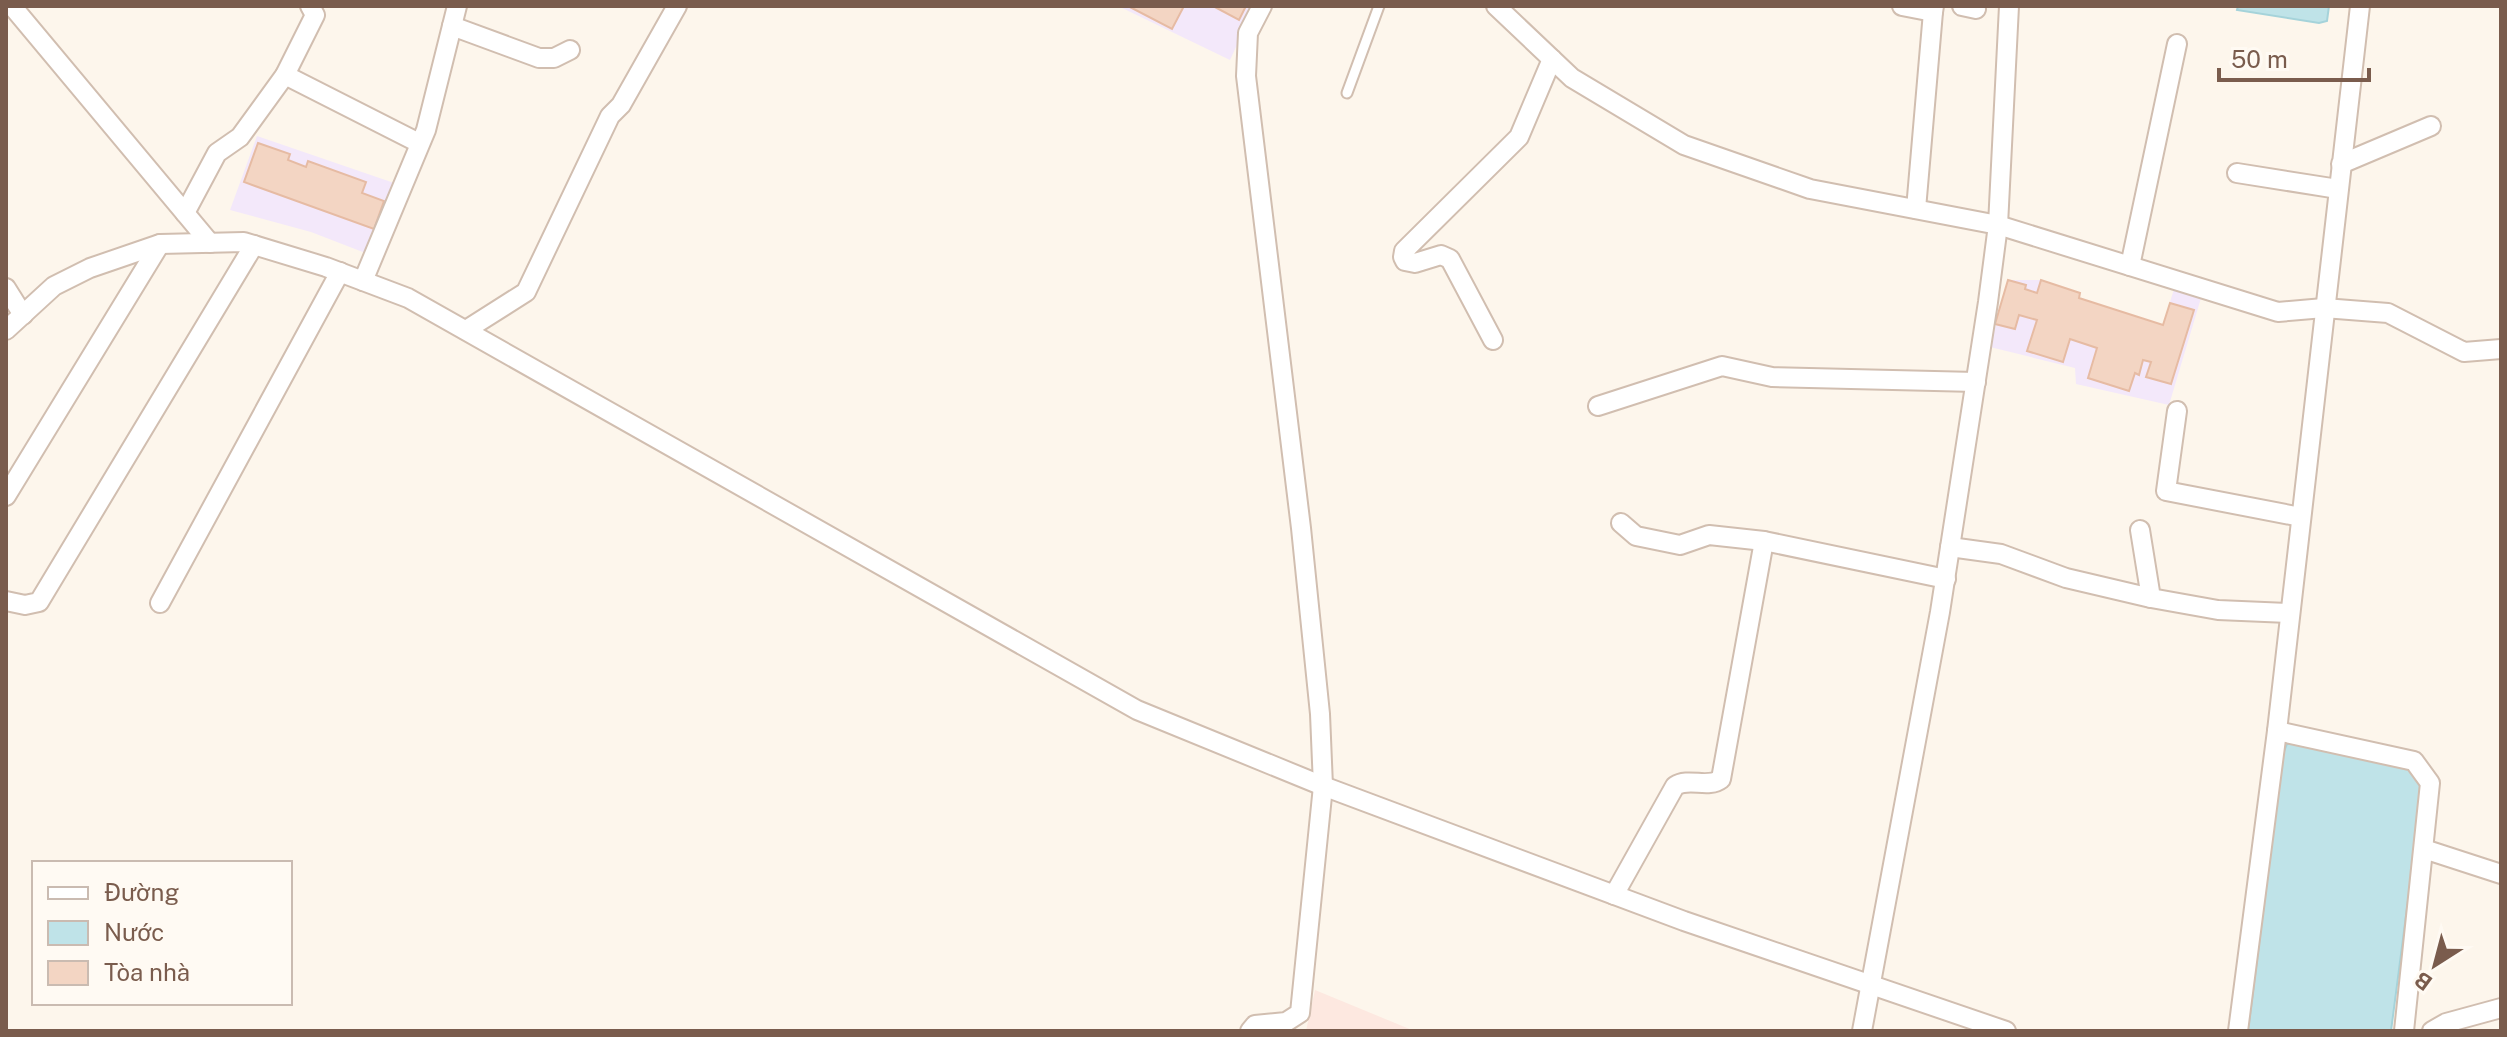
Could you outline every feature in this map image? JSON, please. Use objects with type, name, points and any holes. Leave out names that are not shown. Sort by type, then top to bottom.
[{"type":"street","points":[[12,6],[210,243]]},
{"type":"street","points":[[185,213],[217,153],[240,137],[285,75],[315,15],[310,6]]},
{"type":"street","points":[[363,281],[426,130],[457,6]]},
{"type":"street","points":[[466,330],[526,292],[610,116],[621,105],[677,6]]},
{"type":"street","points":[[1250,1031],[1255,1025],[1286,1022],[1300,1013],[1323,786],[1320,714],[1301,528],[1246,76],[1248,33],[1262,6]]},
{"type":"street","points":[[1496,6],[1515,15],[1572,78],[1684,145],[1810,189],[1998,225],[2278,312],[2324,308],[2388,313],[2464,352],[2501,349]]},
{"type":"street","points":[[1902,6],[1933,9],[1916,209]]},
{"type":"street","points":[[1862,1031],[1946,579],[1976,382],[1998,225],[2009,6]]},
{"type":"street","points":[[2238,1031],[2277,731],[2360,6]]},
{"type":"street","points":[[452,26],[539,58],[554,58],[570,50]]},
{"type":"street","points":[[2130,266],[2177,44]]},
{"type":"street","points":[[1493,340],[1450,259],[1441,255],[1415,263],[1405,261],[1404,251],[1519,137],[1552,59]]},
{"type":"street","points":[[285,75],[419,143]]},
{"type":"street","points":[[2341,164],[2431,126]]},
{"type":"street","points":[[2237,173],[2338,189]]},
{"type":"street","points":[[6,330],[54,286],[90,268],[160,244],[244,242],[340,272],[408,298],[1137,710],[1323,786],[1614,895],[2006,1031]]},
{"type":"street","points":[[6,496],[160,244]]},
{"type":"street","points":[[6,601],[25,605],[39,602],[254,245]]},
{"type":"street","points":[[160,603],[340,272]]},
{"type":"street","points":[[6,288],[23,315]]},
{"type":"street","points":[[1598,406],[1722,366],[1772,377],[1976,382]]},
{"type":"street","points":[[2177,411],[2166,491],[2301,517]]},
{"type":"street","points":[[1621,523],[1636,536],[1680,545],[1709,535],[1764,541],[1946,579]]},
{"type":"street","points":[[2140,530],[2151,598]]},
{"type":"street","points":[[1614,895],[1675,786],[1683,782],[1714,783],[1721,779],[1764,541]]},
{"type":"street","points":[[1950,547],[2001,554],[2066,578],[2151,598],[2218,610],[2290,613]]},
{"type":"street","points":[[2277,731],[2414,761],[2430,783],[2404,1031]]},
{"type":"street","points":[[2424,849],[2501,874]]},
{"type":"street","points":[[2432,1031],[2446,1023],[2501,1008]]},
{"type":"lane","points":[[1347,93],[1379,6]]},
{"type":"shaded area","points":[[1118,6],[1255,6],[1230,60]]},
{"type":"shaded area","points":[[257,136],[397,184],[368,254],[311,232],[230,210]]},
{"type":"shaded area","points":[[2008,280],[2041,280],[2080,293],[2079,298],[2163,325],[2174,289],[2201,298],[2169,405],[2076,384],[2075,368],[1990,347]]},
{"type":"shaded area","points":[[1315,990],[1412,1030],[1412,1031],[1306,1031]]},
{"type":"water","points":[[2238,6],[2329,6],[2327,21],[2319,23],[2237,10]]},
{"type":"water","points":[[2300,743],[2406,766],[2421,780],[2422,793],[2391,1031],[2248,1031],[2283,754],[2287,744]]},
{"type":"building","points":[[1128,6],[1184,6],[1172,29]]},
{"type":"building","points":[[1213,6],[1246,6],[1239,20]]},
{"type":"building","points":[[258,143],[290,154],[288,160],[306,167],[308,161],[366,182],[362,193],[384,201],[374,229],[244,182]]},
{"type":"building","points":[[2008,280],[2026,285],[2025,289],[2037,293],[2041,280],[2080,293],[2079,298],[2163,325],[2170,303],[2194,310],[2171,384],[2146,377],[2151,362],[2143,360],[2139,375],[2135,373],[2129,391],[2088,378],[2097,348],[2070,339],[2063,362],[2027,351],[2037,320],[2019,315],[2015,329],[1995,324]]}]
